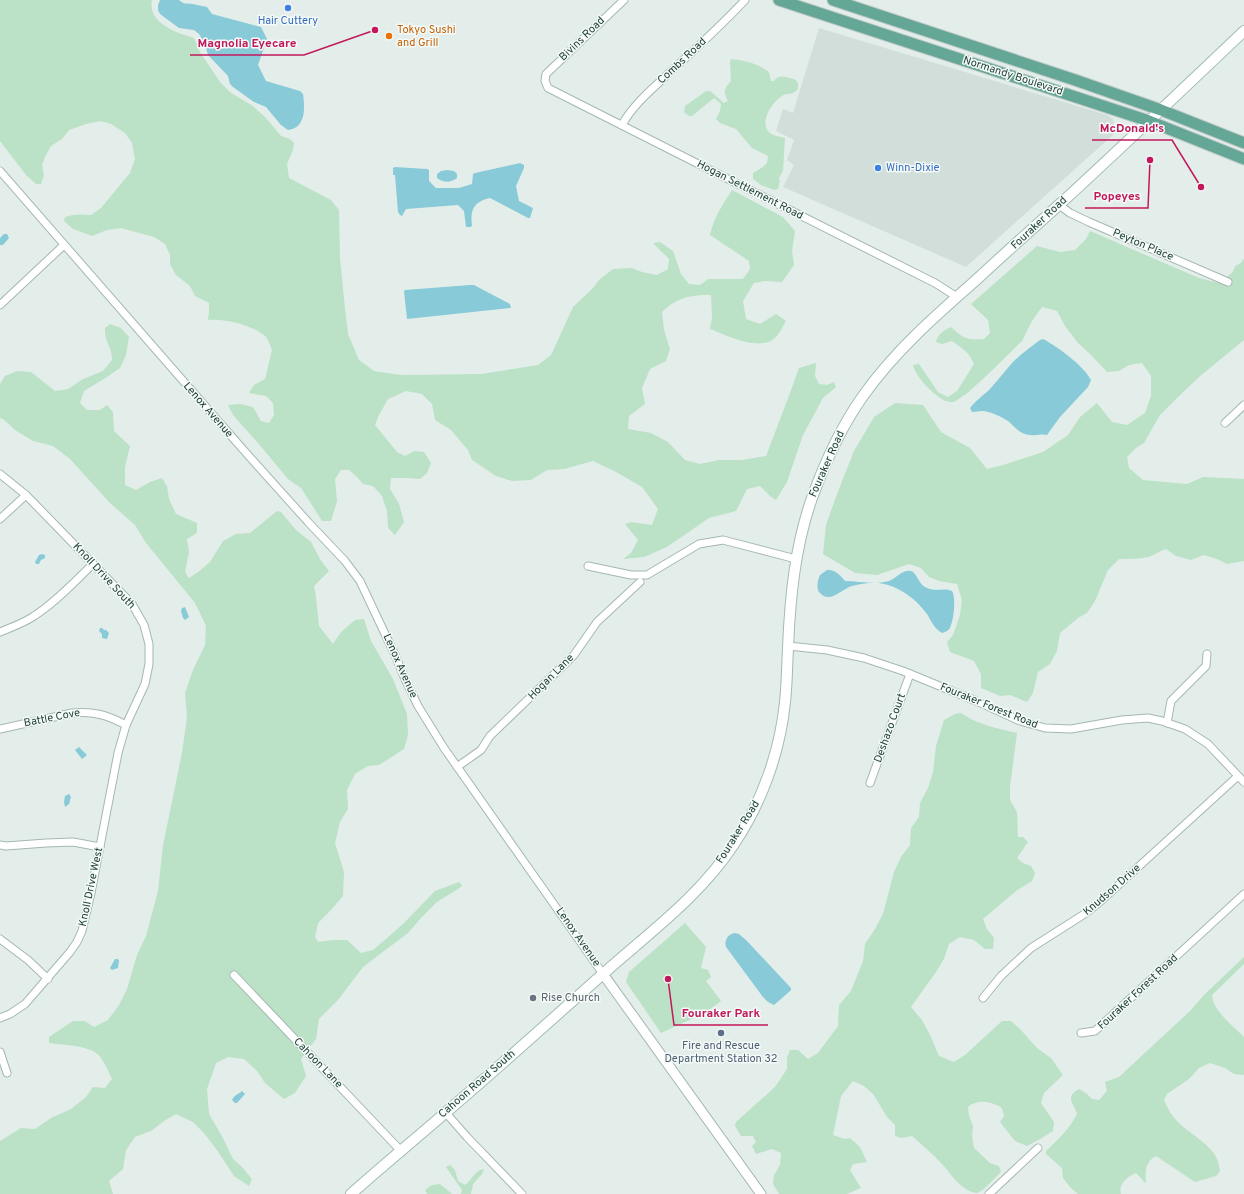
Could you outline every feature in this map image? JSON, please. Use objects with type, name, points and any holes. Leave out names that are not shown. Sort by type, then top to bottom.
[{"type":"main road","name":"Normandy Boulevard","points":[[779,0],[1149,121],[1244,159]]},
{"type":"main road","name":"Normandy Boulevard","points":[[833,0],[1075,80],[1161,110],[1244,143]]},
{"type":"main road","name":"Fouraker Road","points":[[603,974],[672,915],[700,887],[724,858],[744,827],[760,798],[776,750],[783,722],[792,590],[796,559],[806,516],[832,447],[864,395],[925,326],[1161,110],[1244,31]]},
{"type":"main road","name":"Cahoon Road South","points":[[351,1194],[446,1113],[603,974]]},
{"type":"street","name":"Bivins Road","points":[[545,81],[546,74],[624,0]]},
{"type":"street","name":"Combs Road","points":[[622,125],[626,116],[649,92],[745,0]]},
{"type":"street","name":"Hogan Settlement Road","points":[[545,81],[548,88],[935,283],[957,297]]},
{"type":"street","name":"Lenox Avenue","points":[[0,172],[245,452],[345,561],[360,581],[370,599],[418,706],[457,767],[761,1194]]},
{"type":"street","name":"Peyton Place","points":[[1059,204],[1070,213],[1089,222],[1228,282]]},
{"type":"street","points":[[0,305],[64,245]]},
{"type":"street","points":[[1225,423],[1244,405]]},
{"type":"street","name":"Knoll Drive South","points":[[0,474],[26,495],[135,608],[144,625],[149,644],[149,664],[145,684],[126,725]]},
{"type":"street","points":[[0,519],[26,495]]},
{"type":"street","points":[[588,566],[630,575],[647,575],[699,544],[723,540],[796,559]]},
{"type":"street","points":[[0,632],[16,626],[34,616],[61,595],[93,564]]},
{"type":"street","name":"Hogan Lane","points":[[457,767],[480,750],[490,736],[574,655],[597,622],[640,582]]},
{"type":"street","name":"Fouraker Forest Road","points":[[788,646],[827,650],[864,658],[910,674],[1020,721],[1045,728],[1072,729],[1122,720],[1148,718],[1166,722],[1185,729],[1208,744],[1244,782]]},
{"type":"street","points":[[1166,722],[1171,701],[1206,666],[1207,654]]},
{"type":"street","name":"Deshazo Court","points":[[870,783],[910,674]]},
{"type":"street","name":"Battle Cove","points":[[0,729],[72,713],[83,712],[103,714],[126,725]]},
{"type":"street","name":"Knoll Drive West","points":[[0,1018],[10,1014],[25,1004],[70,952],[82,931],[91,893],[118,752],[126,725]]},
{"type":"street","name":"Knudson Drive","points":[[983,998],[1001,976],[1031,948],[1086,913],[1102,900],[1238,776]]},
{"type":"street","points":[[0,844],[6,846],[73,842],[100,847]]},
{"type":"street","name":"Fouraker Forest Road","points":[[1081,1033],[1095,1031],[1244,894]]},
{"type":"street","points":[[0,939],[28,960],[48,979]]},
{"type":"street","name":"Cahoon Lane","points":[[234,975],[401,1151]]},
{"type":"street","points":[[0,1052],[7,1073]]},
{"type":"street","points":[[446,1113],[522,1194]]},
{"type":"street","points":[[989,1194],[1038,1148]]},
{"type":"shaded area","points":[[819,28],[1107,115],[1113,119],[1115,129],[1113,135],[966,267],[783,187],[794,165],[787,160],[794,140],[776,131],[783,109],[793,113]]},
{"type":"green space","points":[[0,0],[152,0],[154,15],[159,21],[172,30],[194,38],[200,52],[220,82],[231,93],[253,106],[266,118],[281,136],[290,139],[294,143],[293,150],[287,164],[289,178],[331,200],[339,210],[340,258],[348,334],[359,360],[374,371],[401,375],[481,374],[538,365],[551,355],[573,307],[593,288],[599,280],[613,269],[632,268],[657,275],[668,269],[669,259],[653,243],[660,242],[673,251],[681,274],[689,284],[700,285],[708,279],[743,279],[750,269],[749,261],[710,235],[716,217],[732,190],[783,217],[795,231],[792,251],[794,265],[782,282],[765,281],[754,283],[743,301],[746,319],[760,324],[776,314],[786,321],[779,334],[770,341],[753,343],[710,329],[712,318],[711,295],[690,296],[673,303],[662,312],[664,330],[670,349],[666,361],[650,369],[642,388],[645,404],[629,416],[628,429],[651,433],[668,442],[685,460],[700,464],[719,460],[742,460],[766,456],[799,368],[816,363],[815,376],[819,384],[827,385],[834,382],[836,387],[823,398],[803,435],[787,482],[776,500],[760,486],[747,489],[736,511],[709,518],[667,547],[644,557],[623,559],[631,553],[638,540],[625,524],[631,522],[652,525],[658,509],[642,487],[593,461],[564,469],[547,470],[531,480],[512,481],[496,476],[472,460],[468,450],[451,430],[435,420],[432,404],[422,394],[406,391],[388,399],[375,425],[397,452],[405,456],[414,451],[424,452],[431,463],[427,473],[420,479],[391,478],[390,489],[399,504],[404,522],[395,535],[388,528],[387,511],[382,496],[373,486],[363,484],[349,470],[341,470],[335,479],[337,501],[331,521],[322,521],[301,488],[288,479],[233,415],[228,405],[240,404],[253,407],[261,421],[269,423],[274,415],[273,403],[266,396],[249,393],[254,385],[265,379],[272,350],[265,336],[238,323],[222,320],[208,320],[209,303],[195,296],[190,286],[176,275],[170,264],[170,255],[165,244],[154,237],[121,228],[107,230],[92,236],[73,229],[64,221],[65,217],[78,214],[91,215],[101,208],[130,173],[135,159],[132,143],[125,133],[111,124],[101,121],[69,130],[62,139],[51,146],[45,157],[42,165],[44,175],[41,184],[36,184],[26,175],[0,141]]},
{"type":"green space","points":[[731,59],[746,61],[761,67],[769,72],[771,81],[774,81],[778,77],[784,77],[796,80],[798,84],[798,89],[791,94],[782,96],[774,103],[766,118],[765,124],[770,133],[775,136],[785,138],[783,171],[779,178],[780,182],[778,189],[774,190],[761,185],[753,179],[753,173],[767,163],[768,156],[752,148],[736,129],[720,123],[716,119],[720,111],[721,104],[714,98],[692,116],[689,116],[684,112],[685,106],[706,91],[710,91],[724,103],[728,101],[725,95],[725,90],[731,81]]},
{"type":"green space","points":[[1090,231],[1199,278],[1219,283],[1232,273],[1236,265],[1240,264],[1244,259],[1244,340],[1199,377],[1160,415],[1144,443],[1136,448],[1127,457],[1129,468],[1143,480],[1187,484],[1203,477],[1244,479],[1244,561],[1227,564],[1204,555],[1191,560],[1176,556],[1166,549],[1148,557],[1137,559],[1119,559],[1108,570],[1095,601],[1087,613],[1078,618],[1060,633],[1057,651],[1050,664],[1038,672],[1033,693],[1027,702],[1010,695],[1000,696],[981,688],[981,674],[974,661],[950,652],[947,642],[953,635],[960,615],[962,600],[957,584],[939,581],[929,577],[921,568],[909,564],[877,575],[855,573],[823,554],[826,525],[854,451],[874,417],[895,403],[923,405],[941,432],[970,448],[987,469],[1043,452],[1068,435],[1080,417],[1097,403],[1112,422],[1127,425],[1145,413],[1151,396],[1151,376],[1142,363],[1129,365],[1119,371],[1107,372],[1078,343],[1065,326],[1057,311],[1042,307],[1032,321],[1022,341],[983,379],[954,402],[945,401],[934,393],[924,384],[914,369],[913,365],[919,364],[938,392],[948,397],[957,391],[974,364],[968,354],[952,341],[942,344],[936,342],[939,335],[951,327],[966,338],[984,339],[990,333],[988,320],[971,304],[1037,246],[1060,252],[1075,250],[1086,239]]},
{"type":"green space","points":[[110,324],[121,328],[129,337],[126,355],[120,368],[84,391],[80,403],[87,410],[100,410],[107,405],[113,412],[114,431],[130,446],[125,467],[125,485],[136,490],[150,482],[162,478],[167,486],[169,499],[176,514],[197,523],[197,533],[187,539],[189,552],[185,572],[189,578],[210,562],[223,541],[236,534],[250,533],[277,511],[281,512],[296,530],[311,542],[320,559],[329,571],[314,586],[319,626],[333,644],[341,632],[355,620],[364,619],[371,641],[393,679],[407,714],[408,735],[404,749],[379,765],[368,766],[355,774],[347,790],[348,809],[340,822],[335,843],[344,872],[343,896],[318,923],[315,937],[318,942],[347,940],[361,953],[373,950],[404,923],[435,891],[459,882],[462,885],[437,902],[408,933],[363,967],[338,1000],[319,1019],[316,1039],[301,1059],[306,1076],[295,1093],[284,1099],[265,1083],[257,1071],[244,1059],[228,1057],[216,1063],[207,1089],[209,1114],[233,1159],[252,1179],[249,1186],[234,1176],[204,1133],[193,1122],[176,1114],[151,1131],[135,1137],[126,1150],[123,1169],[109,1181],[113,1194],[0,1194],[0,1141],[21,1128],[35,1129],[51,1118],[71,1109],[86,1097],[93,1087],[105,1088],[112,1079],[104,1063],[93,1051],[49,1043],[49,1037],[73,1021],[85,1021],[94,1027],[108,1020],[119,1005],[127,989],[137,955],[146,936],[158,891],[163,845],[182,753],[187,717],[185,693],[193,670],[205,645],[206,626],[195,603],[146,543],[135,525],[110,503],[70,459],[53,446],[33,441],[15,430],[0,418],[0,384],[5,376],[17,371],[31,372],[55,391],[68,389],[83,379],[103,371],[112,360],[111,351],[105,333],[105,328]]},
{"type":"green space","points":[[961,713],[967,717],[995,728],[1017,733],[1010,787],[1010,800],[1017,812],[1018,837],[1023,837],[1028,842],[1017,858],[1023,863],[1031,866],[1035,873],[1032,881],[1016,891],[983,919],[987,929],[994,938],[993,949],[985,949],[974,940],[960,937],[949,944],[944,959],[911,1007],[922,1020],[939,1056],[954,1062],[965,1055],[1002,1021],[1011,1021],[1037,1048],[1051,1058],[1063,1075],[1044,1093],[1041,1103],[1054,1122],[1053,1131],[1027,1146],[1015,1141],[1000,1122],[1004,1116],[1002,1108],[989,1102],[972,1104],[968,1107],[969,1116],[973,1126],[972,1136],[974,1148],[990,1163],[999,1166],[1001,1172],[984,1189],[977,1193],[971,1192],[957,1182],[939,1160],[912,1136],[901,1138],[895,1136],[895,1125],[887,1117],[873,1094],[864,1086],[853,1081],[841,1096],[833,1135],[845,1139],[850,1138],[860,1147],[867,1162],[853,1164],[850,1170],[861,1188],[847,1194],[779,1194],[773,1184],[774,1175],[780,1165],[781,1153],[772,1149],[756,1154],[752,1146],[756,1142],[753,1136],[741,1136],[735,1126],[736,1122],[775,1087],[787,1069],[787,1058],[790,1050],[798,1050],[808,1059],[818,1053],[838,1026],[839,1005],[851,991],[863,961],[865,944],[883,914],[894,872],[901,857],[910,845],[911,828],[919,817],[920,803],[928,788],[933,772],[936,746],[944,720],[955,714]]},
{"type":"green space","points":[[685,923],[706,947],[701,968],[708,970],[711,977],[706,981],[721,1001],[705,1013],[661,1033],[626,982],[629,972]]},
{"type":"green space","points":[[1244,957],[1244,964],[1212,995],[1216,1007],[1229,1023],[1244,1037],[1244,1075],[1234,1074],[1225,1068],[1210,1063],[1199,1068],[1189,1079],[1167,1094],[1164,1100],[1169,1111],[1177,1121],[1210,1148],[1218,1160],[1220,1171],[1216,1176],[1195,1182],[1156,1156],[1152,1158],[1146,1167],[1145,1183],[1136,1173],[1124,1181],[1120,1190],[1121,1194],[1078,1194],[1063,1178],[1062,1168],[1046,1154],[1046,1151],[1067,1130],[1077,1114],[1071,1100],[1074,1092],[1079,1089],[1092,1099],[1099,1100],[1107,1091],[1105,1082],[1119,1077],[1191,1010],[1204,995]]},
{"type":"green space","points":[[450,1165],[455,1170],[458,1181],[465,1185],[478,1171],[484,1169],[482,1174],[473,1184],[471,1194],[461,1194],[462,1190],[446,1167]]},
{"type":"green space","points":[[440,1184],[452,1194],[427,1194],[425,1190],[432,1185]]},
{"type":"water","points":[[160,0],[179,0],[184,3],[207,7],[212,14],[261,27],[267,39],[258,65],[266,81],[300,91],[303,94],[304,111],[298,126],[288,130],[281,125],[266,107],[254,102],[233,87],[230,84],[228,76],[208,55],[205,44],[199,34],[194,30],[179,28],[160,14],[158,5]]},
{"type":"water","points":[[520,163],[524,165],[524,168],[516,186],[519,201],[533,208],[530,218],[490,198],[476,204],[472,211],[472,226],[470,227],[466,227],[464,211],[458,205],[406,209],[402,216],[398,212],[395,175],[393,175],[393,168],[395,167],[427,169],[429,170],[429,181],[436,188],[459,188],[472,184],[473,174],[475,173]]},
{"type":"water","points":[[441,171],[454,171],[457,174],[457,178],[447,182],[437,178],[437,174]]},
{"type":"water","points":[[4,234],[7,234],[9,238],[3,245],[0,245],[0,238]]},
{"type":"water","points":[[474,285],[510,304],[511,308],[407,319],[405,290]]},
{"type":"water","points":[[1043,339],[1070,357],[1082,368],[1091,380],[1088,387],[1060,417],[1047,435],[1025,434],[1008,421],[995,414],[985,411],[972,412],[970,408],[972,405],[990,389],[1013,362]]},
{"type":"water","points":[[39,555],[45,555],[45,558],[41,560],[39,564],[36,564],[35,562]]},
{"type":"water","points":[[827,570],[830,570],[835,571],[845,581],[873,583],[852,586],[836,595],[827,597],[823,596],[818,590],[820,575]]},
{"type":"water","points":[[905,571],[911,571],[925,587],[929,589],[952,591],[954,598],[953,618],[948,630],[942,633],[939,631],[931,622],[927,614],[912,598],[900,590],[886,585],[873,583],[889,581]]},
{"type":"water","points":[[185,607],[189,617],[185,620],[181,611],[182,608]]},
{"type":"water","points":[[100,628],[109,633],[107,639],[102,638],[102,634],[99,631]]},
{"type":"water","points":[[79,747],[87,755],[82,759],[75,750]]},
{"type":"water","points":[[69,794],[71,797],[69,804],[65,807],[65,796]]},
{"type":"water","points":[[735,933],[739,934],[747,941],[791,988],[789,992],[774,1005],[763,997],[726,947],[727,938]]},
{"type":"water","points":[[115,959],[119,960],[118,968],[112,970],[110,968]]},
{"type":"water","points":[[242,1091],[245,1094],[237,1103],[235,1103],[232,1100],[233,1098]]},
{"type":"place","name":"Hair Cuttery","points":[[288,8]]},
{"type":"place","name":"Magnolia Eyecare","points":[[375,30]]},
{"type":"place","name":"Tokyo Sushi and Grill","points":[[389,36]]},
{"type":"place","name":"Popeyes","points":[[1150,160]]},
{"type":"place","name":"Winn-Dixie","points":[[878,168]]},
{"type":"place","name":"McDonald's","points":[[1201,187]]},
{"type":"place","name":"Fouraker Park","points":[[668,979]]},
{"type":"place","name":"Rise Church","points":[[533,998]]},
{"type":"place","name":"Fire and Rescue Department Station 32","points":[[721,1033]]}]
